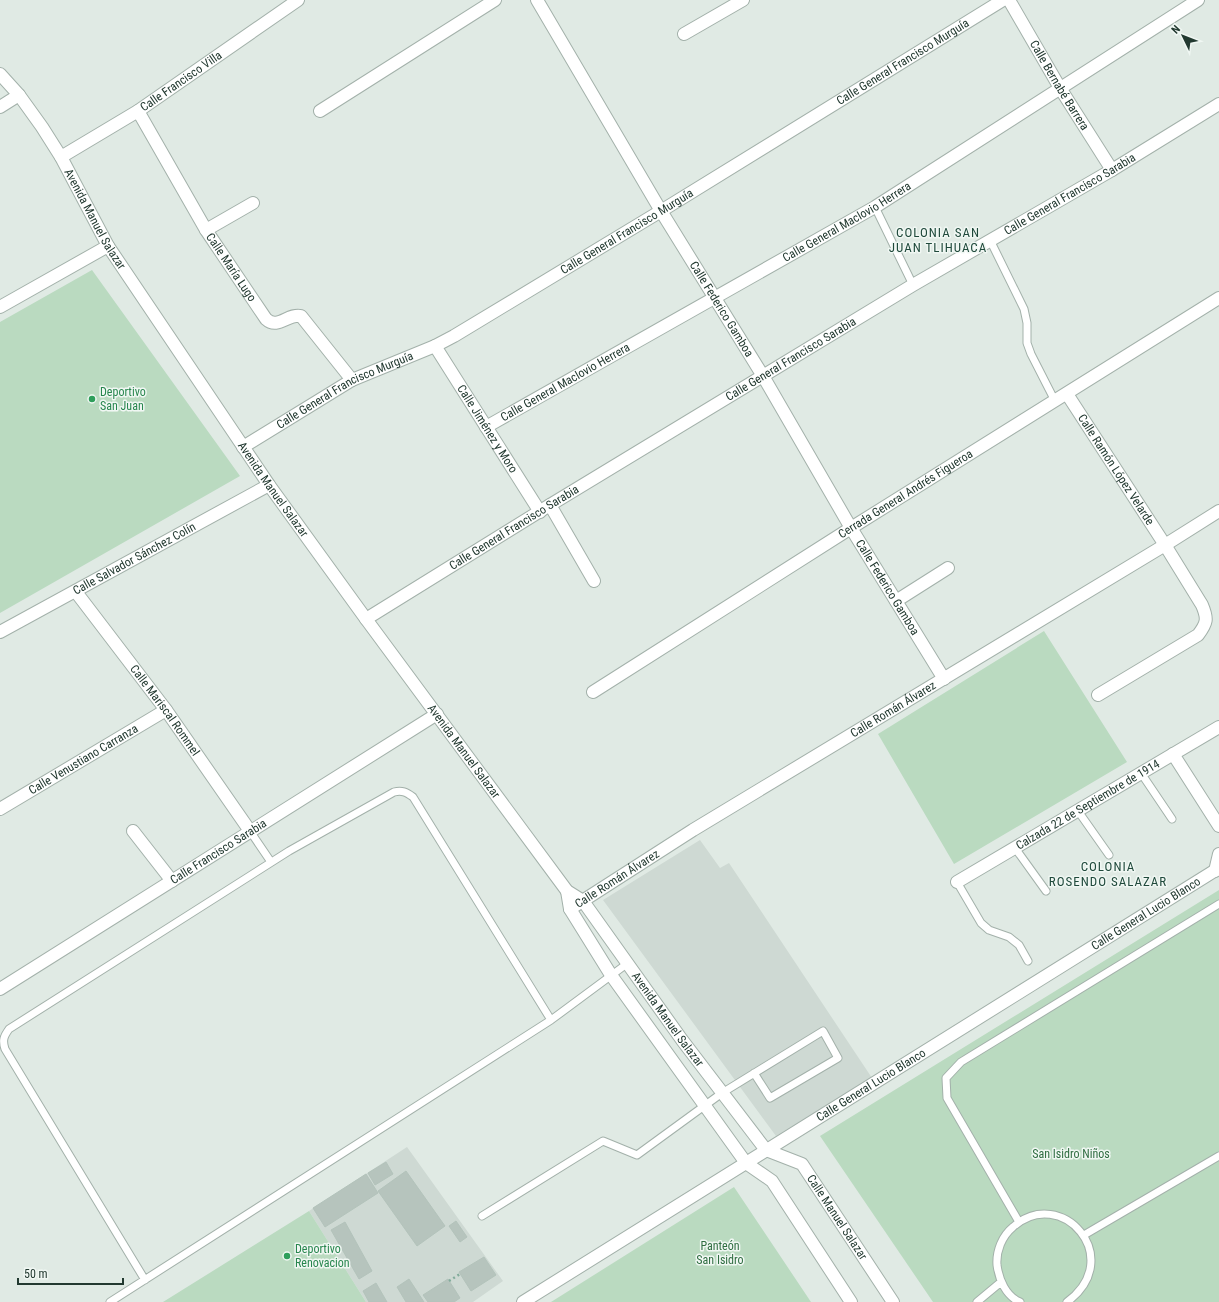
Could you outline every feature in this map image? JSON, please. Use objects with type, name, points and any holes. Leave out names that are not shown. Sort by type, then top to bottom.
[{"type":"street","name":"Calle Francisco Villa","points":[[61,157],[138,111],[298,0]]},
{"type":"street","points":[[320,111],[495,0]]},
{"type":"street","name":"Calle Federico Gamboa","points":[[537,0],[661,211],[763,376],[851,528],[944,680]]},
{"type":"street","points":[[684,34],[743,0]]},
{"type":"street","name":"Calle General Francisco Murguía","points":[[243,448],[352,380],[435,346],[661,211],[1003,0]]},
{"type":"street","name":"Calle Bernabé Barrera","points":[[1009,0],[1060,88],[1112,170]]},
{"type":"street","name":"Calle General Maclovio Herrera","points":[[486,427],[875,207],[1198,0]]},
{"type":"street","name":"Avenida Manuel Salazar","points":[[0,74],[19,95],[61,157],[108,246],[269,485],[567,891],[583,901],[682,1040],[766,1150]]},
{"type":"street","points":[[0,106],[19,95]]},
{"type":"street","name":"Calle General Francisco Sarabia","points":[[366,619],[545,508],[913,285],[1112,170],[1219,104]]},
{"type":"street","name":"Calle María Lugo","points":[[138,111],[206,230],[266,319],[274,324],[292,316],[301,316],[352,380]]},
{"type":"street","points":[[206,230],[253,203]]},
{"type":"street","points":[[0,306],[108,246]]},
{"type":"street","name":"Cerrada General Andrés Figueroa","points":[[593,692],[851,528],[1219,298]]},
{"type":"street","name":"Calle Jiménez y Moro","points":[[435,346],[486,427],[545,508],[594,581]]},
{"type":"street","name":"Calle Ramón López Velarde","points":[[1067,394],[1166,545],[1207,616],[1205,626],[1198,635],[1098,696]]},
{"type":"street","name":"Calle Salvador Sánchez Colín","points":[[2,628],[76,592],[269,485]]},
{"type":"street","name":"Calle Román Álvarez","points":[[570,909],[693,830],[944,680],[1166,545],[1219,511]]},
{"type":"street","points":[[896,602],[948,568]]},
{"type":"street","name":"Calle Mariscal Rommel","points":[[76,592],[166,710],[250,831]]},
{"type":"street","name":"Calle Venustiano Carranza","points":[[0,809],[166,710]]},
{"type":"street","name":"Calle Francisco Sarabia","points":[[0,989],[437,714]]},
{"type":"street","name":"Calzada 22 de Septiembre de 1914","points":[[958,882],[1219,727]]},
{"type":"street","points":[[1173,754],[1219,826]]},
{"type":"street","points":[[133,831],[172,881]]},
{"type":"street","points":[[1217,870],[1219,854]]},
{"type":"street","name":"Calle General Lucio Blanco","points":[[523,1302],[1217,870]]},
{"type":"street","name":"Avenida Manuel Salazar","points":[[567,891],[570,909],[611,975],[746,1163]]},
{"type":"street","points":[[666,1052],[682,1040]]},
{"type":"street","name":"Calle Manuel Salazar","points":[[766,1150],[802,1164],[893,1302]]},
{"type":"street","points":[[746,1163],[772,1181],[851,1302]]},
{"type":"lane","points":[[875,207],[913,285]]},
{"type":"lane","points":[[990,240],[1024,309],[1027,323],[1027,343],[1055,401]]},
{"type":"lane","points":[[1141,774],[1172,819]]},
{"type":"lane","points":[[145,1280],[5,1049],[3,1042],[4,1034],[10,1029],[290,850],[394,792],[401,791],[408,793],[413,797],[551,1020]]},
{"type":"lane","points":[[1078,811],[1109,855]]},
{"type":"lane","points":[[250,831],[271,862]]},
{"type":"lane","points":[[1015,848],[1046,891]]},
{"type":"lane","points":[[958,882],[980,923],[989,930],[1009,937],[1018,945],[1028,962]]},
{"type":"lane","points":[[1019,1222],[947,1098],[946,1078],[961,1062],[1219,904]]},
{"type":"lane","points":[[110,1302],[551,1020],[628,963]]},
{"type":"lane","points":[[482,1216],[603,1141],[637,1155],[722,1093],[754,1073],[823,1031],[838,1058],[770,1098],[754,1073]]},
{"type":"lane","points":[[1084,1235],[1219,1156]]},
{"type":"lane","points":[[1020,1302],[1005,1289],[998,1275],[997,1259],[1000,1245],[1007,1232],[1019,1222],[1032,1216],[1047,1214],[1061,1217],[1074,1224],[1084,1235],[1090,1250],[1091,1266],[1087,1281],[1078,1294],[1067,1302]]},
{"type":"lane","points":[[977,1302],[1001,1282]]},
{"type":"path","points":[[449,1281],[460,1274]]},
{"type":"shaded area","points":[[700,840],[720,868],[729,863],[872,1078],[776,1136],[603,900]]},
{"type":"shaded area","points":[[407,1147],[503,1281],[473,1302],[366,1302],[309,1211]]},
{"type":"green space","name":"Deportivo San Juan","points":[[92,270],[240,476],[0,613],[0,322]]},
{"type":"green space","points":[[1044,631],[1127,762],[954,864],[878,734]]},
{"type":"green space","name":"San Isidro Niños","points":[[1219,890],[1219,1302],[933,1302],[820,1136]]},
{"type":"green space","name":"Panteón San Isidro","points":[[734,1187],[811,1302],[551,1302]]},
{"type":"green space","name":"Deportivo Renovacion","points":[[309,1211],[366,1302],[163,1302]]},
{"type":"building","points":[[386,1162],[393,1174],[375,1185],[368,1173]]},
{"type":"building","points":[[406,1171],[445,1226],[417,1246],[378,1191]]},
{"type":"building","points":[[366,1174],[378,1193],[325,1227],[313,1208]]},
{"type":"building","points":[[456,1221],[467,1237],[460,1242],[449,1226]]},
{"type":"building","points":[[345,1222],[372,1271],[359,1279],[331,1230]]},
{"type":"building","points":[[484,1257],[496,1275],[471,1291],[459,1272]]},
{"type":"building","points":[[409,1279],[424,1302],[406,1302],[397,1287]]},
{"type":"building","points":[[448,1279],[460,1298],[454,1302],[428,1302],[423,1295]]},
{"type":"building","points":[[376,1283],[387,1302],[369,1302],[363,1291]]},
{"type":"place","name":"Deportivo San Juan","points":[[92,399]]},
{"type":"place","name":"Deportivo Renovacion","points":[[287,1256]]},
{"type":"district","name":"COLONIA SAN JUAN TLIHUACA","points":[[938,240]]},
{"type":"district","name":"COLONIA ROSENDO SALAZAR","points":[[1108,874]]}]
